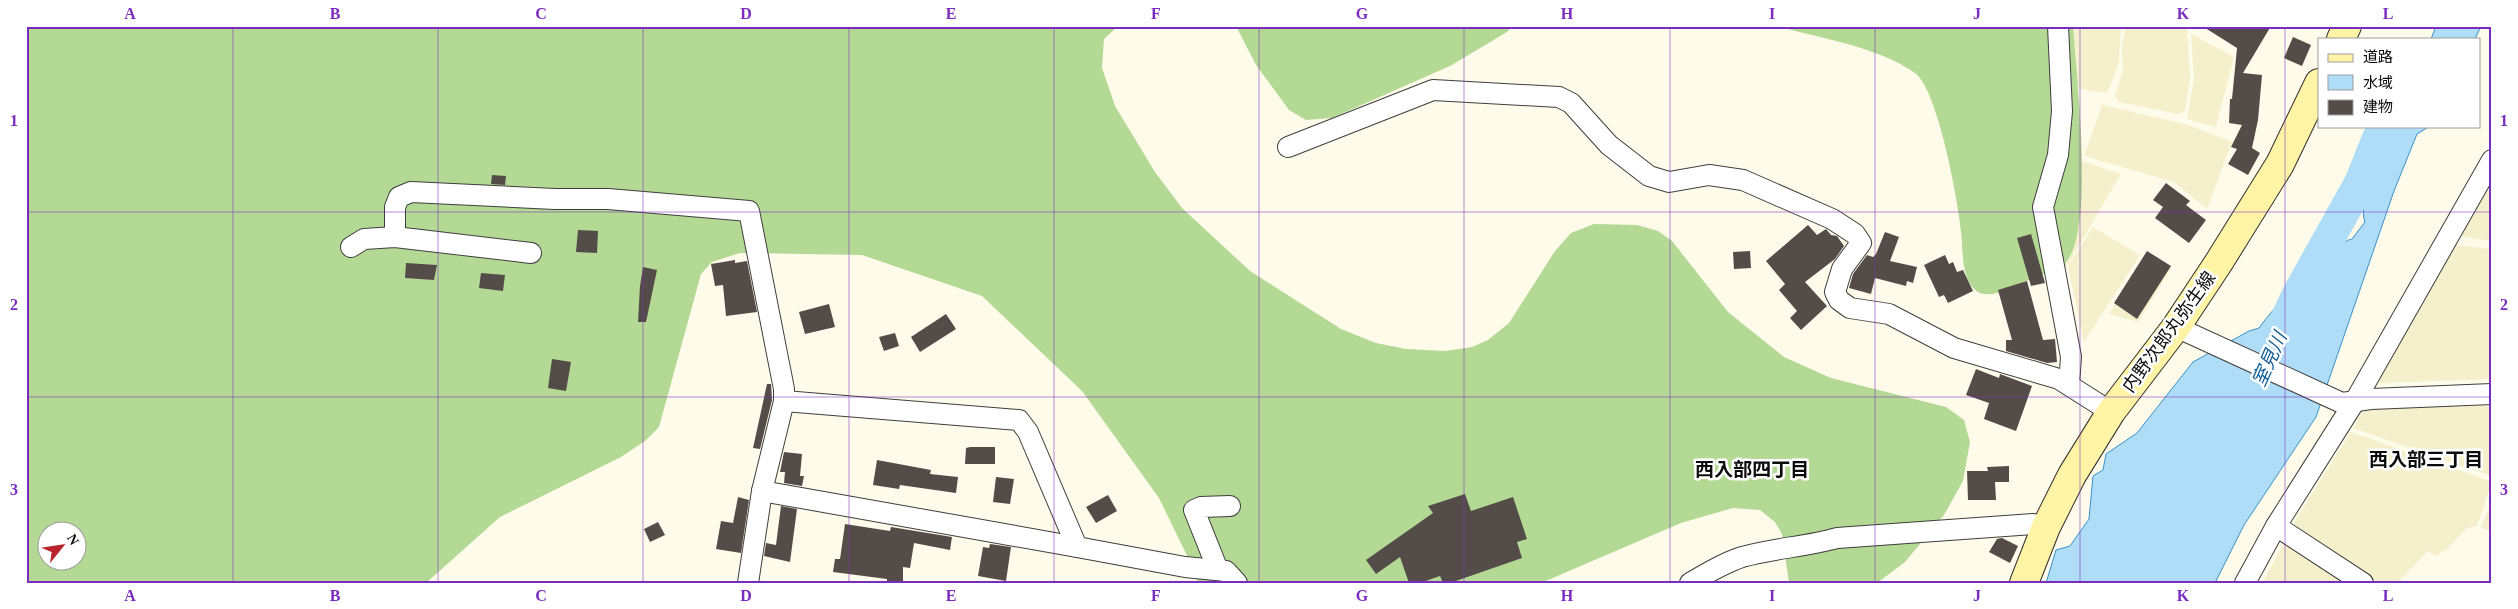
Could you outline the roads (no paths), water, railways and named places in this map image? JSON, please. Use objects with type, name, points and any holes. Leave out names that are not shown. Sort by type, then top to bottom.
[{"type":"main road","points":[[2341,38],[2347,26]]},
{"type":"main road","name":"内野次郎丸弥生線","points":[[2024,583],[2046,527],[2072,475],[2111,412],[2182,329],[2280,164],[2318,85]]},
{"type":"street","points":[[2058,26],[2062,111],[2059,146],[2043,207],[2071,357],[2069,385]]},
{"type":"street","points":[[1288,147],[1433,90],[1559,97],[1571,103],[1608,145],[1649,176],[1669,182],[1709,175],[1743,180],[1832,219],[1855,234],[1861,243],[1842,269],[1835,292],[1839,300],[1850,308],[1889,314],[1954,348],[2033,369],[2069,385],[2111,412]]},
{"type":"street","points":[[2245,583],[2348,402],[2492,160]]},
{"type":"street","points":[[394,237],[396,207],[399,197],[411,192],[555,199],[608,199],[749,212],[784,389],[784,401],[762,491],[748,583]]},
{"type":"street","points":[[351,247],[364,240],[394,237],[531,253]]},
{"type":"street","points":[[2182,329],[2348,402],[2492,394]]},
{"type":"street","points":[[784,401],[1019,420],[1028,432],[1077,547]]},
{"type":"street","points":[[762,491],[1185,567],[1226,571],[1237,583]]},
{"type":"street","points":[[1218,570],[1194,510],[1201,507],[1230,506]]},
{"type":"street","points":[[1690,583],[1720,566],[1743,557],[1811,546],[1837,538],[2033,524],[2046,527]]},
{"type":"street","points":[[2276,526],[2364,583]]},
{"type":"water","points":[[2436,26],[2481,26],[2475,38],[2431,38]]},
{"type":"water","points":[[2389,128],[2427,128],[2417,134],[2394,191],[2316,417],[2244,525],[2215,583],[2046,583],[2056,550],[2070,546],[2089,519],[2093,476],[2103,470],[2106,454],[2137,433],[2193,362],[2249,331],[2259,328],[2273,310],[2288,296],[2324,270],[2327,261],[2334,251],[2347,240],[2352,239],[2365,222],[2363,213],[2366,188],[2380,146]]},
{"type":"waterway","name":"室見川","points":[[2285,322],[2298,294],[2360,183],[2382,128]]},
{"type":"district","name":"西入部三丁目","points":[[2426,459]]},
{"type":"district","name":"西入部四丁目","points":[[1752,469]]}]
